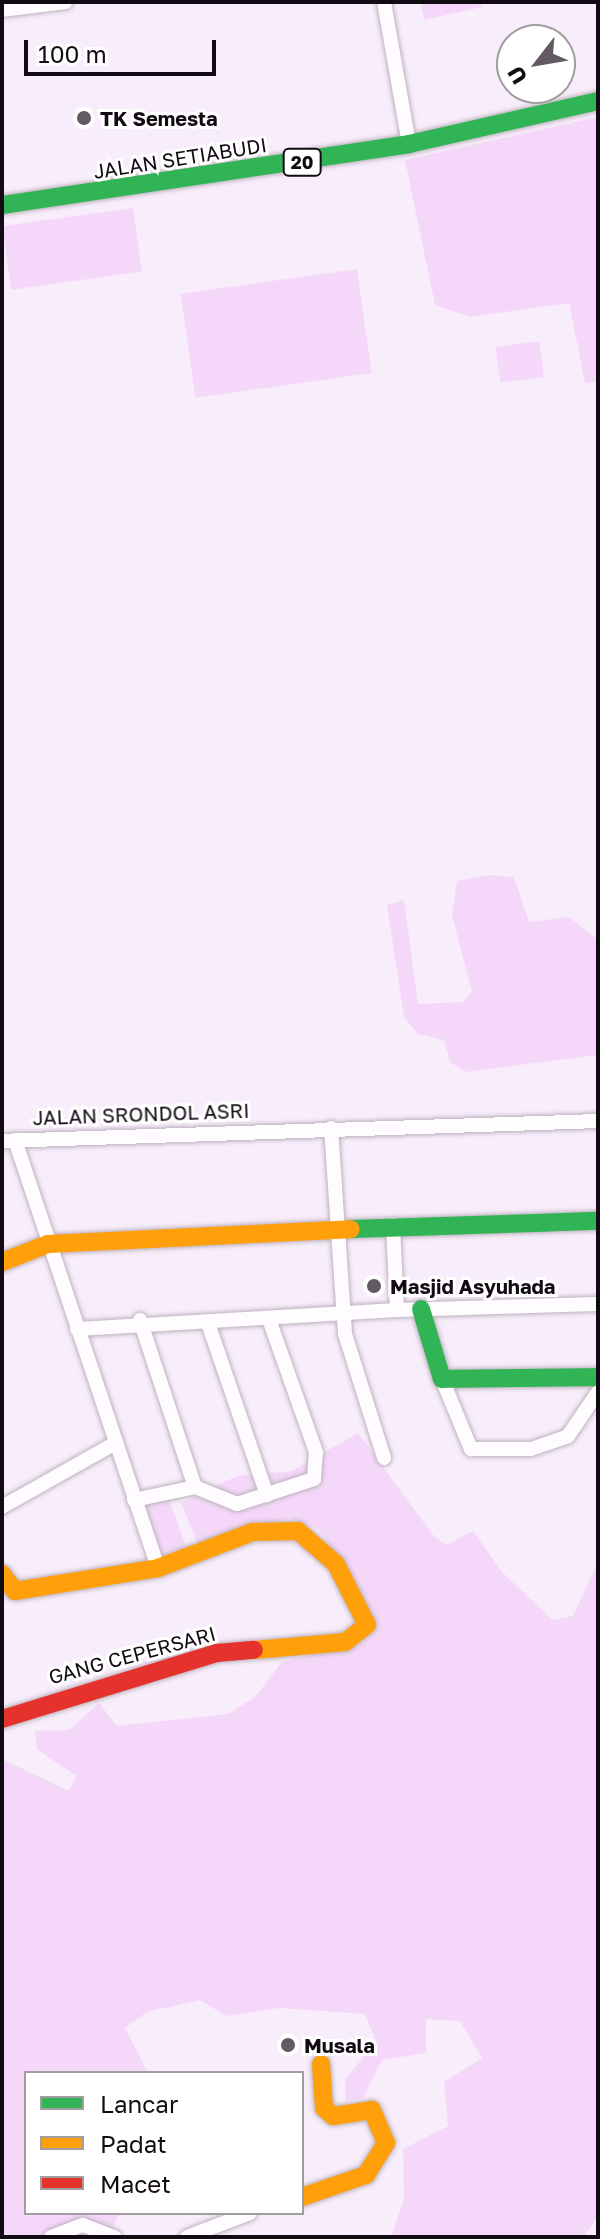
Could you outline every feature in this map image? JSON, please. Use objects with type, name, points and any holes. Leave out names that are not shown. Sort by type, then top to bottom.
[{"type":"main road","name":"JALAN SETIABUDI","points":[[2,205],[409,144],[598,101]]},
{"type":"main road","points":[[2,1262],[48,1244],[337,1227],[598,1221]]},
{"type":"main road","points":[[421,1309],[442,1379],[598,1377]]},
{"type":"main road","name":"GANG CEPERSARI","points":[[2,1719],[217,1653],[345,1642],[367,1625],[336,1564],[300,1532],[253,1532],[158,1568]]},
{"type":"main road","points":[[2,1574],[15,1591],[158,1568]]},
{"type":"main road","points":[[304,2196],[366,2175],[386,2143],[372,2110],[333,2116],[324,2108],[321,2064]]},
{"type":"street","points":[[2,10],[66,2]]},
{"type":"street","points":[[384,2],[409,144]]},
{"type":"street","name":"JALAN SRONDOL ASRI","points":[[158,1568],[48,1244],[8,1140],[598,1121]]},
{"type":"street","points":[[331,1128],[342,1312],[384,1458]]},
{"type":"street","points":[[393,1225],[397,1310]]},
{"type":"street","points":[[77,1329],[140,1320],[208,1323],[342,1312],[598,1304]]},
{"type":"street","points":[[134,1500],[195,1487],[234,1504],[307,1484],[319,1472],[269,1319]]},
{"type":"street","points":[[140,1320],[195,1487]]},
{"type":"street","points":[[208,1323],[267,1495]]},
{"type":"street","points":[[442,1379],[471,1449],[531,1449],[568,1436],[598,1392]]},
{"type":"street","points":[[2,1507],[114,1444]]},
{"type":"street","points":[[187,2237],[245,2215]]},
{"type":"street","points":[[51,2237],[83,2225],[115,2237]]},
{"type":"shaded area","points":[[420,2],[481,2],[482,7],[424,20]]},
{"type":"shaded area","points":[[598,117],[598,382],[585,383],[569,303],[470,317],[435,305],[405,160]]},
{"type":"shaded area","points":[[133,208],[142,271],[11,290],[2,226]]},
{"type":"shaded area","points":[[357,269],[372,373],[195,398],[181,294]]},
{"type":"shaded area","points":[[539,341],[544,377],[500,383],[495,347]]},
{"type":"shaded area","points":[[491,875],[514,877],[529,922],[569,917],[598,940],[598,1055],[465,1072],[450,1062],[444,1040],[418,1034],[404,1017],[387,905],[404,900],[418,1004],[463,1002],[472,992],[452,915],[457,881]]},
{"type":"shaded area","points":[[358,1433],[433,1535],[446,1545],[473,1531],[502,1572],[553,1620],[573,1616],[598,1562],[598,2217],[583,2237],[391,2237],[404,2198],[403,2149],[448,2126],[444,2082],[482,2058],[460,2021],[426,2019],[426,2053],[382,2060],[363,2098],[346,2101],[345,2080],[376,2041],[365,2014],[279,2008],[226,2016],[200,2000],[147,2012],[125,2028],[147,2071],[24,2071],[24,2215],[118,2215],[109,2237],[2,2237],[2,1759],[69,1791],[76,1776],[37,1749],[35,1731],[69,1730],[99,1703],[117,1726],[228,1714],[255,1697],[282,1662],[364,1642],[357,1595],[320,1530],[289,1518],[199,1546],[181,1503],[237,1476],[292,1471]]},
{"type":"shaded area","points":[[167,1494],[186,1547],[160,1556],[141,1504]]},
{"type":"traffic: fast","points":[[2,205],[409,144],[598,101]]},
{"type":"traffic: fast","points":[[351,1229],[598,1221]]},
{"type":"traffic: fast","points":[[421,1309],[442,1379],[598,1377]]},
{"type":"traffic: slow","points":[[2,1262],[48,1244],[351,1229]]},
{"type":"traffic: slow","points":[[2,1574],[15,1591],[158,1568],[253,1532],[298,1531],[336,1564],[367,1625],[345,1642],[254,1650]]},
{"type":"traffic: slow","points":[[304,2196],[366,2175],[386,2143],[372,2110],[333,2116],[324,2108],[321,2064]]},
{"type":"traffic: jam","points":[[2,1719],[217,1653],[254,1650]]},
{"type":"place","name":"TK Semesta","points":[[84,118]]},
{"type":"place","name":"Masjid Asyuhada","points":[[374,1286]]},
{"type":"place","name":"Musala","points":[[288,2045]]}]
